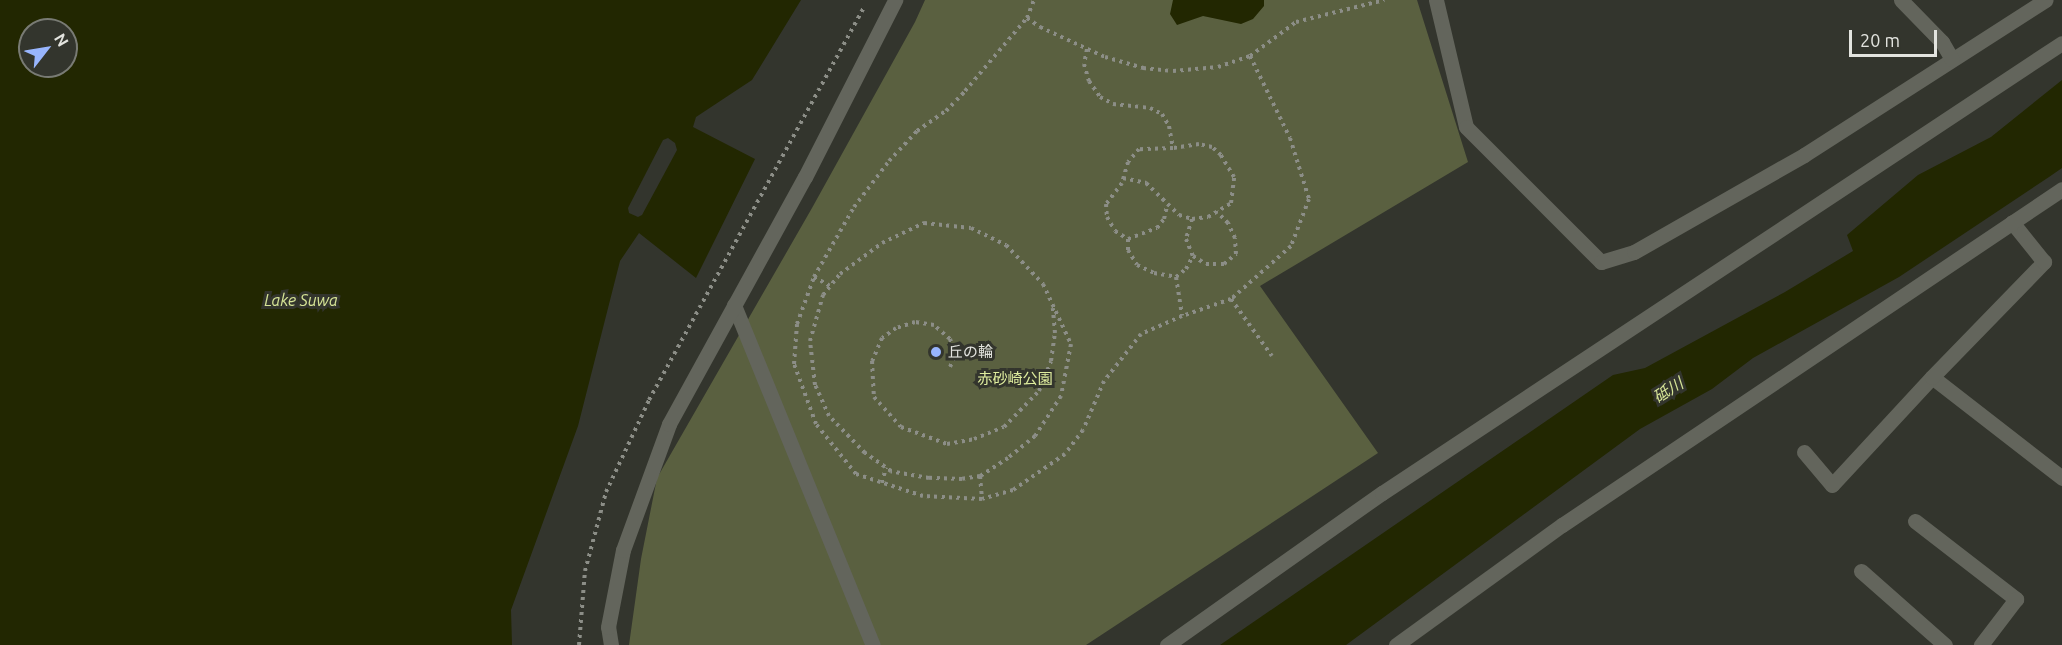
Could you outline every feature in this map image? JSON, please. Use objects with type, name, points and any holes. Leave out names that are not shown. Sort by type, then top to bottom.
[{"type":"street","points":[[611,645],[608,627],[623,549],[669,424],[805,177],[895,0]]},
{"type":"street","points":[[1436,0],[1466,127],[1601,262],[1634,252],[1804,155],[2044,0]]},
{"type":"street","points":[[1900,0],[1942,42],[1952,59]]},
{"type":"street","points":[[1167,645],[1382,493],[2062,43]]},
{"type":"street","points":[[1396,645],[1562,525],[2062,189]]},
{"type":"street","points":[[1804,452],[1832,485],[1932,377],[2044,262],[2012,222]]},
{"type":"street","points":[[734,305],[873,645]]},
{"type":"street","points":[[1932,377],[2062,478]]},
{"type":"street","points":[[1914,521],[2016,599],[1981,645]]},
{"type":"street","points":[[1861,571],[1945,645]]},
{"type":"path","points":[[1034,0],[1027,18],[965,91],[946,111],[917,131],[889,161],[854,207],[814,277],[797,324],[794,364],[816,424],[856,474],[923,496],[982,499],[1013,490],[1065,454],[1083,429],[1104,381],[1141,334],[1182,316],[1231,299],[1291,246],[1308,199],[1290,138],[1251,56]]},
{"type":"path","points":[[1027,18],[1040,27],[1087,49],[1143,68],[1173,71],[1218,67],[1251,56],[1296,22],[1384,0]]},
{"type":"path","points":[[1087,49],[1084,64],[1089,81],[1100,97],[1113,104],[1150,108],[1162,114],[1169,126],[1173,148]]},
{"type":"path","points":[[1123,178],[1146,183],[1156,190],[1167,206],[1179,215],[1192,219],[1208,217],[1231,203],[1234,177],[1230,167],[1212,147],[1198,144],[1173,148],[1139,149],[1128,162],[1123,178],[1106,204],[1107,217],[1115,231],[1128,239]]},
{"type":"path","points":[[1128,239],[1157,228],[1164,219],[1167,206]]},
{"type":"path","points":[[1192,219],[1186,239],[1193,256],[1206,264],[1224,264],[1236,254],[1235,238],[1228,223],[1217,212]]},
{"type":"path","points":[[924,224],[970,228],[1006,245],[1043,284],[1052,304],[1071,344],[1061,396],[1035,436],[1008,458],[980,476],[962,479],[929,478],[891,471],[865,453],[829,416],[815,385],[810,341],[823,295],[840,274],[882,243],[924,224]]},
{"type":"path","points":[[1128,239],[1128,250],[1137,265],[1154,273],[1176,277],[1186,269],[1193,256]]},
{"type":"path","points":[[814,277],[830,286]]},
{"type":"path","points":[[1176,277],[1182,316]]},
{"type":"path","points":[[1231,299],[1272,356]]},
{"type":"path","points":[[950,367],[955,356],[950,339],[934,325],[915,322],[896,328],[882,338],[872,361],[874,397],[902,427],[947,444],[974,439],[1004,427],[1026,406],[1043,381],[1051,361],[1055,333],[1052,304]]},
{"type":"path","points":[[882,483],[886,467]]},
{"type":"path","points":[[980,476],[982,499]]},
{"type":"green space","name":"赤砂崎公園","points":[[925,0],[1417,0],[1468,162],[1260,286],[1378,453],[1086,645],[629,645],[641,559],[657,478],[812,208]]},
{"type":"water","name":"Lake Suwa","points":[[0,0],[801,0],[752,80],[696,117],[693,127],[755,159],[696,278],[639,233],[620,261],[578,426],[511,610],[512,645],[0,645]]},
{"type":"water","points":[[1173,0],[1264,0],[1264,6],[1253,19],[1241,24],[1203,16],[1177,25],[1170,14]]},
{"type":"water","name":"砥川","points":[[2062,80],[2062,168],[2049,177],[1899,277],[1753,358],[1712,389],[1640,429],[1346,645],[1220,645],[1613,375],[1645,368],[1785,292],[1853,251],[1847,235],[1918,175],[1991,137]]},
{"type":"pier","points":[[668,138],[675,143],[677,150],[642,215],[638,217],[629,213],[628,208],[663,140]]},
{"type":"place","name":"丘の輪","points":[[936,352]]}]
